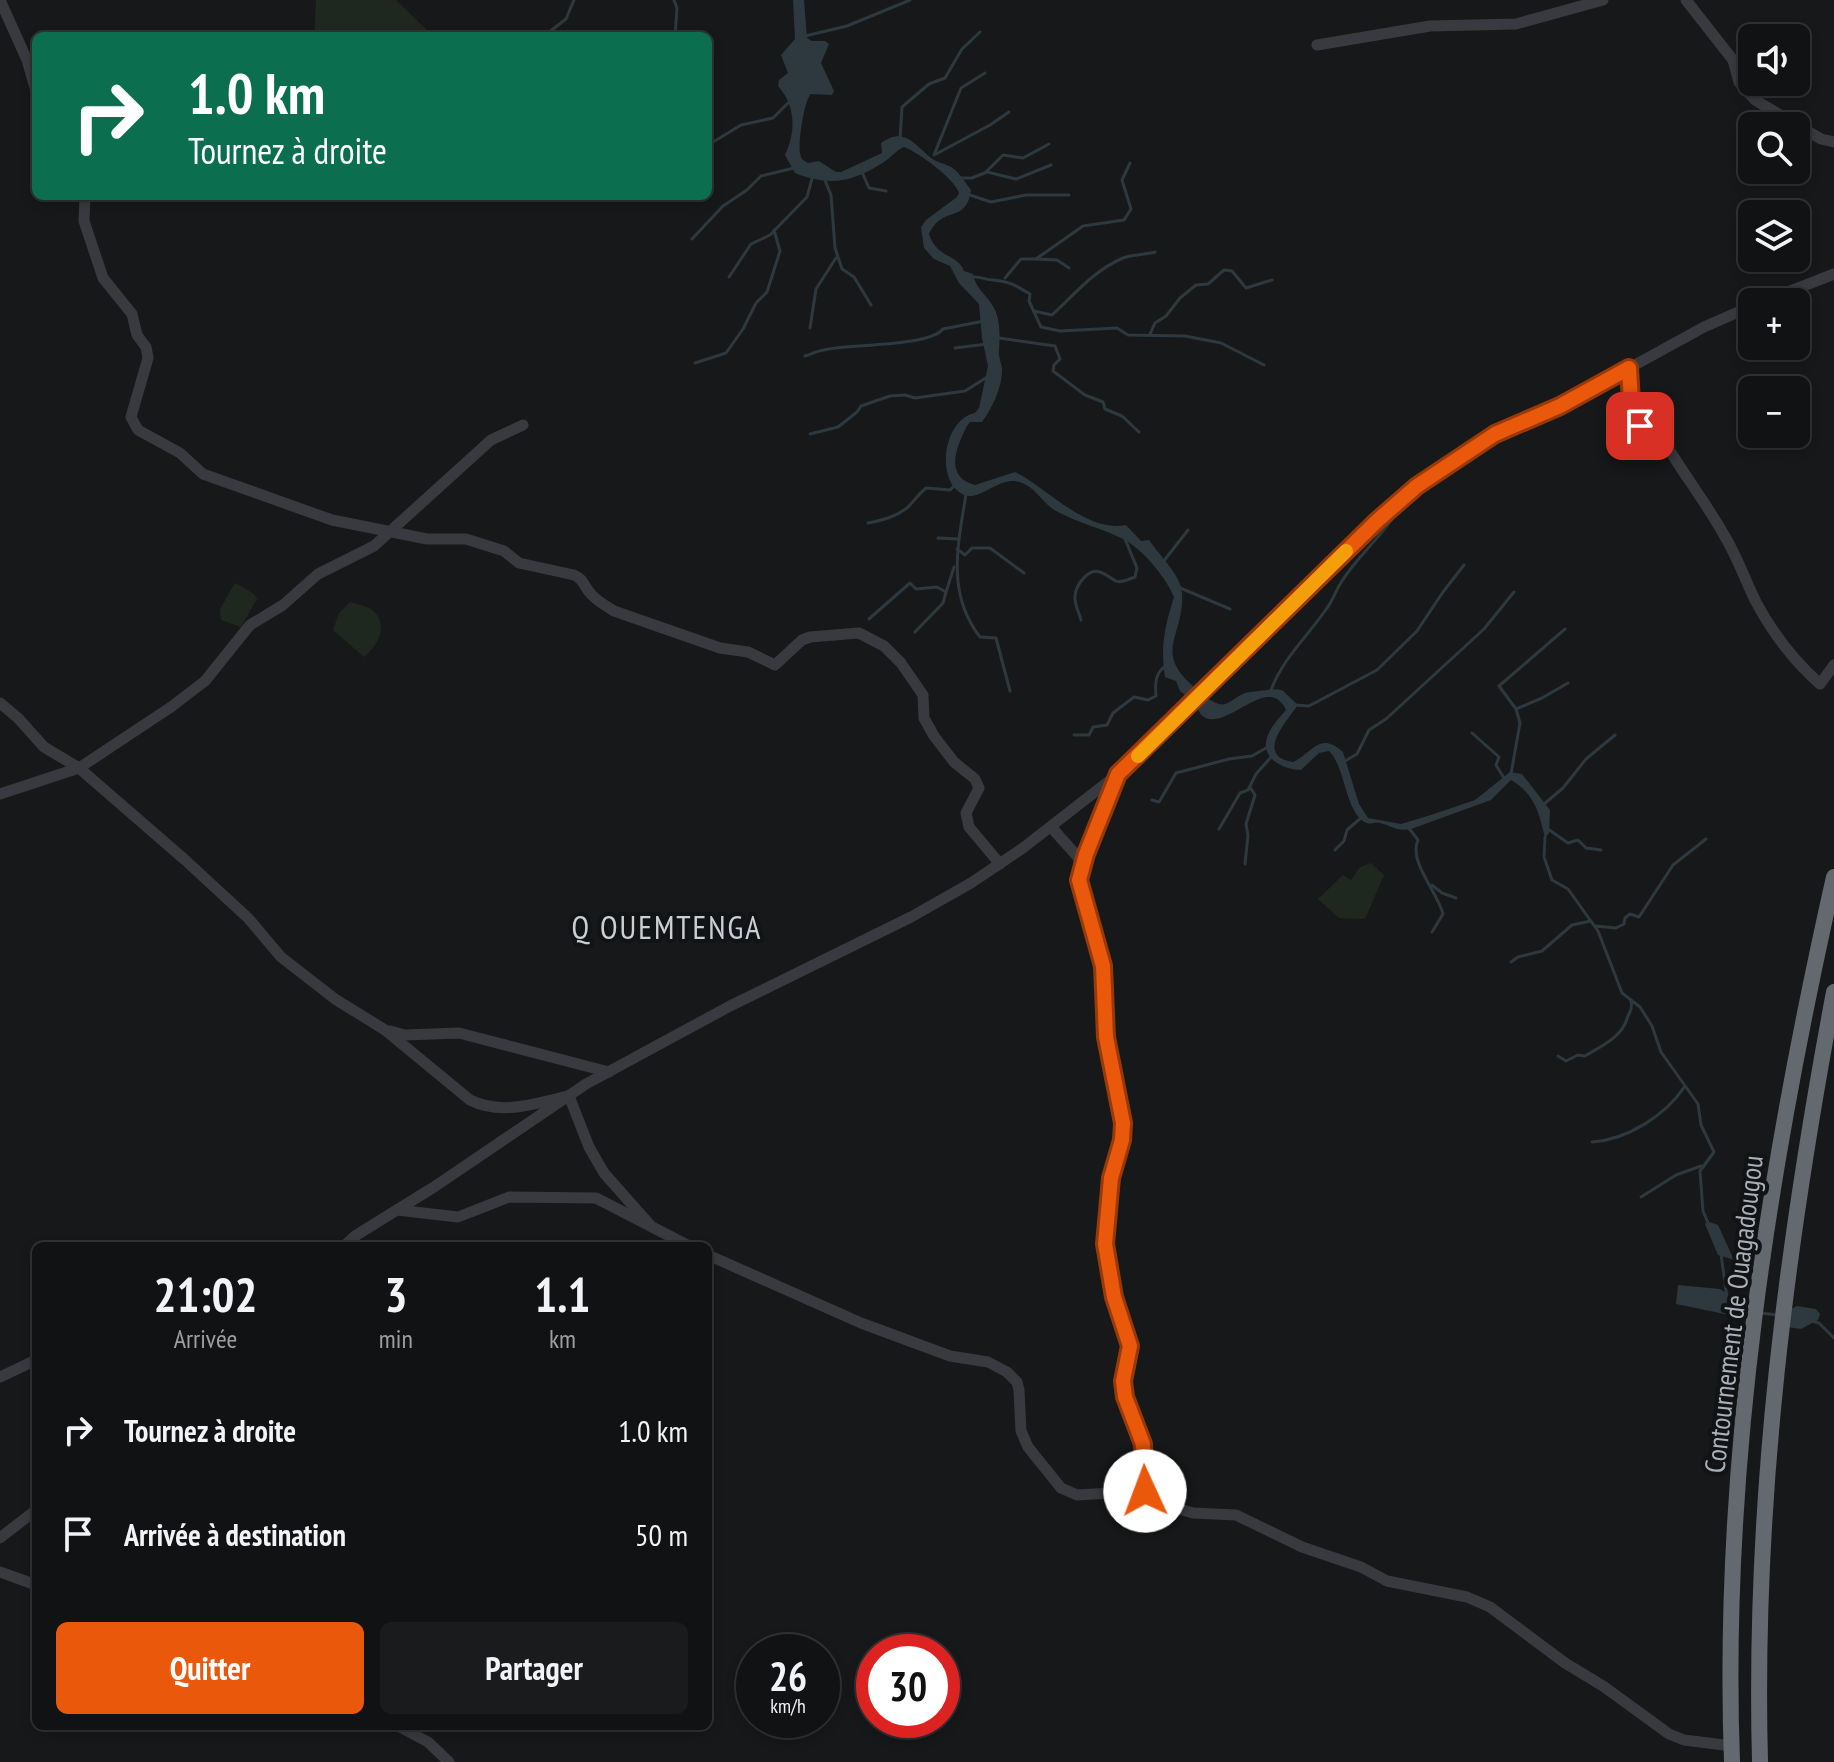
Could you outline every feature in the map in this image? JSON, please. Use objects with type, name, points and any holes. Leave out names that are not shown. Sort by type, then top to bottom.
[{"type":"highway","name":"Contournement de Ouagadougou","points":[[1732,1754],[1734,1536],[1753,1323],[1803,1013],[1834,877]]},
{"type":"highway","name":"Contournement de Ouagadougou","points":[[1760,1762],[1762,1566],[1780,1328],[1807,1137],[1834,992]]},
{"type":"street","points":[[0,0],[32,77]]},
{"type":"street","points":[[1317,45],[1430,26],[1516,24],[1603,0]]},
{"type":"street","points":[[1686,0],[1733,60],[1739,82],[1755,100],[1821,139],[1834,142]]},
{"type":"street","points":[[85,200],[84,221],[103,278],[132,314],[137,335],[146,347],[148,358],[131,417],[138,430],[180,453],[203,474],[332,520],[427,539],[466,539],[504,551],[519,563],[582,578],[589,592],[614,611],[720,648],[748,652],[770,664],[775,665],[802,640],[810,637],[859,633],[884,646],[901,663],[923,695],[924,718],[934,736],[954,762],[975,779],[979,788],[966,813],[969,827],[1000,864]]},
{"type":"street","points":[[1798,288],[1834,274]]},
{"type":"street","points":[[347,1242],[609,1072],[730,1006],[911,917],[1000,864],[1118,774],[1378,520],[1417,486],[1495,434],[1560,406],[1704,327],[1738,312]]},
{"type":"street","points":[[1629,368],[1635,423],[1651,426],[1658,431],[1701,495],[1772,628],[1820,684],[1834,665]]},
{"type":"street","points":[[0,794],[79,768],[171,707],[205,681],[250,625],[283,605],[318,574],[374,546],[491,440],[523,425]]},
{"type":"street","points":[[0,703],[44,747],[79,768],[248,918],[281,957],[335,999],[385,1030],[470,1100],[505,1109],[569,1096]]},
{"type":"street","points":[[1118,774],[1079,880],[1103,966],[1106,1037],[1123,1123],[1108,1200],[1106,1259],[1130,1346],[1123,1381],[1125,1397],[1143,1444],[1145,1491]]},
{"type":"street","points":[[1051,827],[1077,856],[1082,869]]},
{"type":"street","points":[[385,1030],[405,1035],[459,1033],[609,1072]]},
{"type":"street","points":[[569,1096],[589,1147],[604,1173],[650,1225]]},
{"type":"street","points":[[397,1210],[458,1217],[509,1197],[596,1198],[682,1242]]},
{"type":"street","points":[[712,1257],[861,1323],[950,1356],[988,1362],[1007,1372],[1017,1382],[1021,1431],[1028,1447],[1061,1488],[1077,1495],[1145,1491],[1185,1510],[1236,1515],[1302,1547],[1361,1567],[1387,1581],[1450,1592],[1490,1607],[1669,1734],[1732,1754]]},
{"type":"street","points":[[0,1377],[32,1362]]},
{"type":"street","points":[[0,1538],[32,1513]]},
{"type":"street","points":[[0,1572],[32,1584]]},
{"type":"street","points":[[406,1730],[428,1742],[449,1762]]},
{"type":"shaded area","points":[[316,0],[396,0],[426,29],[423,32],[314,32]]},
{"type":"shaded area","points":[[793,0],[804,0],[807,38],[829,44],[821,63],[834,91],[832,95],[811,94],[808,98],[800,140],[802,160],[808,163],[819,161],[841,172],[882,153],[881,143],[889,138],[902,137],[952,168],[971,190],[964,207],[941,219],[929,234],[937,248],[957,261],[964,271],[973,274],[993,307],[999,326],[1002,375],[999,389],[982,422],[970,422],[963,434],[955,460],[959,475],[975,485],[1015,472],[1082,516],[1111,526],[1126,525],[1141,541],[1149,540],[1181,586],[1182,608],[1173,654],[1184,677],[1198,690],[1189,698],[1180,691],[1176,681],[1165,677],[1164,637],[1174,597],[1159,572],[1137,548],[1113,534],[1058,512],[1021,483],[1008,481],[968,496],[953,486],[946,463],[950,437],[965,417],[979,408],[988,366],[979,304],[959,283],[950,266],[934,259],[924,248],[921,227],[959,193],[935,167],[904,147],[873,169],[851,178],[830,181],[795,173],[785,155],[791,137],[791,111],[778,86],[779,80],[788,73],[781,55],[795,39]]},
{"type":"shaded area","points":[[235,583],[257,599],[241,627],[221,620],[220,609]]},
{"type":"shaded area","points":[[350,602],[369,608],[380,619],[378,640],[364,657],[333,630],[339,613]]},
{"type":"shaded area","points":[[1282,690],[1298,705],[1281,728],[1276,753],[1293,762],[1322,743],[1335,746],[1343,752],[1359,804],[1368,818],[1401,824],[1431,815],[1475,800],[1510,772],[1522,774],[1550,810],[1549,833],[1545,838],[1531,798],[1511,780],[1491,800],[1411,829],[1367,823],[1354,811],[1335,758],[1329,751],[1319,753],[1301,770],[1288,768],[1270,757],[1267,738],[1272,726],[1286,710],[1279,700],[1270,697],[1260,699],[1216,719],[1204,717],[1195,703],[1204,695],[1217,703],[1226,704],[1245,693]]},
{"type":"shaded area","points":[[1371,863],[1384,875],[1365,919],[1339,918],[1318,899],[1343,875],[1351,880],[1360,867]]},
{"type":"shaded area","points":[[1707,1221],[1718,1225],[1734,1260],[1718,1255],[1705,1224]]},
{"type":"shaded area","points":[[1678,1285],[1720,1289],[1746,1306],[1744,1318],[1676,1304]]},
{"type":"shaded area","points":[[1797,1306],[1816,1309],[1820,1314],[1818,1320],[1801,1329],[1787,1327],[1789,1310]]},
{"type":"waterway","points":[[549,32],[566,19],[574,0]]},
{"type":"waterway","points":[[674,0],[677,8],[675,32]]},
{"type":"waterway","points":[[805,36],[847,26],[910,0]]},
{"type":"waterway","points":[[900,139],[902,107],[929,84],[945,78],[962,49],[980,32]]},
{"type":"waterway","points":[[934,155],[961,88],[985,73]]},
{"type":"waterway","points":[[712,143],[741,125],[773,118],[791,100]]},
{"type":"waterway","points":[[936,154],[1009,112]]},
{"type":"waterway","points":[[987,171],[1003,155],[1023,158],[1049,144]]},
{"type":"waterway","points":[[1005,278],[1021,259],[1036,259],[1083,226],[1124,220],[1131,209],[1122,180],[1130,163]]},
{"type":"waterway","points":[[960,178],[972,178],[987,172],[1016,179],[1051,165]]},
{"type":"waterway","points":[[692,239],[723,206],[761,176],[794,168]]},
{"type":"waterway","points":[[861,170],[869,188],[886,191]]},
{"type":"waterway","points":[[729,277],[751,244],[770,235],[807,197],[813,175]]},
{"type":"waterway","points":[[824,178],[831,195],[835,248],[842,269],[854,277],[871,305]]},
{"type":"waterway","points":[[967,194],[991,202],[1026,195],[1069,195]]},
{"type":"waterway","points":[[695,363],[726,353],[756,303],[767,292],[780,251],[774,230]]},
{"type":"waterway","points":[[1034,311],[1052,315],[1102,269],[1127,257],[1155,252]]},
{"type":"waterway","points":[[810,328],[816,289],[836,258]]},
{"type":"waterway","points":[[1036,259],[1057,260],[1069,268]]},
{"type":"waterway","points":[[1150,334],[1155,323],[1166,316],[1180,298],[1196,285],[1208,284],[1224,270],[1232,271],[1246,288],[1272,280]]},
{"type":"waterway","points":[[973,277],[1008,283],[1030,294],[1029,301],[1041,327],[1060,331],[1117,328],[1128,335],[1185,336],[1221,343],[1264,365]]},
{"type":"waterway","points":[[805,356],[835,348],[922,339],[943,329],[984,321]]},
{"type":"waterway","points":[[999,338],[1055,346],[1060,359],[1053,371],[1085,395],[1103,402],[1105,409],[1122,416],[1139,432]]},
{"type":"waterway","points":[[955,348],[987,344]]},
{"type":"waterway","points":[[810,434],[838,427],[861,406],[890,396],[915,398],[965,391],[989,376]]},
{"type":"waterway","points":[[868,523],[902,511],[926,488],[950,490],[954,486]]},
{"type":"waterway","points":[[966,494],[957,568],[962,603],[980,637],[996,638],[1010,691]]},
{"type":"waterway","points":[[1271,690],[1282,668],[1327,608],[1348,572],[1392,519]]},
{"type":"waterway","points":[[1163,562],[1188,530]]},
{"type":"waterway","points":[[938,538],[958,539]]},
{"type":"waterway","points":[[1081,620],[1075,596],[1087,575],[1096,571],[1118,582],[1135,577],[1137,568],[1125,539]]},
{"type":"waterway","points":[[957,549],[965,555],[972,548],[990,548],[1024,573]]},
{"type":"waterway","points":[[1295,705],[1309,706],[1377,670],[1417,631],[1464,565]]},
{"type":"waterway","points":[[869,619],[910,583],[916,589],[937,587],[946,592],[954,567]]},
{"type":"waterway","points":[[1178,587],[1230,609]]},
{"type":"waterway","points":[[915,632],[943,603],[946,592]]},
{"type":"waterway","points":[[1343,762],[1357,754],[1369,730],[1386,719],[1484,629],[1514,592]]},
{"type":"waterway","points":[[1516,709],[1499,686],[1565,629]]},
{"type":"waterway","points":[[1074,735],[1089,735],[1093,727],[1107,725],[1113,713],[1134,697],[1148,700],[1156,696],[1158,675],[1166,666]]},
{"type":"waterway","points":[[1511,774],[1520,723],[1516,709],[1568,683]]},
{"type":"waterway","points":[[1472,733],[1499,757],[1496,765],[1504,778]]},
{"type":"waterway","points":[[1544,804],[1563,788],[1586,759],[1615,735]]},
{"type":"waterway","points":[[1152,800],[1159,802],[1176,773],[1252,756],[1266,748]]},
{"type":"waterway","points":[[1219,829],[1240,793],[1248,790],[1256,774],[1272,756]]},
{"type":"waterway","points":[[1245,864],[1246,824],[1255,795],[1250,787]]},
{"type":"waterway","points":[[1335,850],[1344,841],[1347,830],[1362,817]]},
{"type":"waterway","points":[[1408,827],[1418,840],[1416,849],[1420,867],[1443,914],[1432,932]]},
{"type":"waterway","points":[[1548,829],[1568,843],[1578,840],[1586,848],[1601,850]]},
{"type":"waterway","points":[[1545,837],[1544,857],[1552,880],[1568,889],[1598,931],[1622,993],[1640,1007],[1652,1026],[1661,1052],[1698,1104],[1701,1125],[1714,1152],[1700,1171],[1703,1211],[1709,1225]]},
{"type":"waterway","points":[[1595,926],[1616,928],[1624,924],[1630,914],[1639,917],[1673,865],[1706,839]]},
{"type":"waterway","points":[[1432,885],[1456,898]]},
{"type":"waterway","points":[[1511,962],[1542,951],[1572,925],[1591,921]]},
{"type":"waterway","points":[[1558,1056],[1566,1061],[1578,1055],[1585,1056],[1610,1041],[1624,1026],[1631,1001]]},
{"type":"waterway","points":[[1592,1142],[1619,1136],[1644,1124],[1667,1107],[1685,1086]]},
{"type":"waterway","points":[[1641,1197],[1676,1175],[1701,1166]]},
{"type":"waterway","points":[[1721,1254],[1727,1298]]},
{"type":"waterway","points":[[1761,1313],[1777,1315]]},
{"type":"waterway","points":[[1812,1321],[1819,1323],[1834,1338]]},
{"type":"slow traffic","points":[[1138,756],[1346,551]]},
{"type":"district","name":"Q OUEMTENGA","points":[[667,927]]},
{"type":"route","points":[[1145,1491],[1143,1444],[1125,1397],[1123,1381],[1130,1346],[1114,1297],[1105,1244],[1111,1178],[1122,1140],[1123,1123],[1106,1037],[1103,966],[1079,880],[1086,854],[1118,774],[1378,520],[1417,486],[1462,454],[1495,434],[1560,406],[1629,368],[1632,418],[1640,426]]}]
